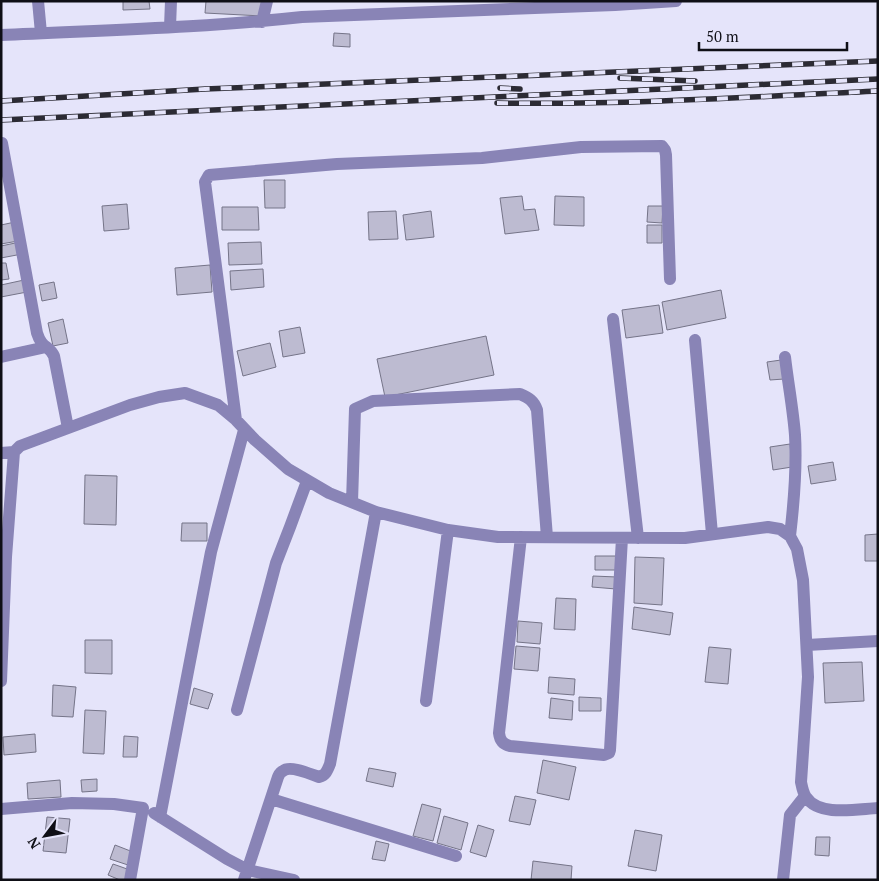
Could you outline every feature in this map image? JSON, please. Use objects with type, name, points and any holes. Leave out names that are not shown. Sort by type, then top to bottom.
[{"type":"street","points":[[38,1],[41,33]]},
{"type":"street","points":[[170,27],[171,1]]},
{"type":"street","points":[[262,22],[267,1]]},
{"type":"street","points":[[1,35],[562,4],[676,1]]},
{"type":"street","points":[[2,143],[4,166],[37,334],[39,341],[53,352],[68,428]]},
{"type":"street","points":[[160,817],[211,552],[240,425],[205,182],[206,178],[209,175],[338,164],[482,158],[581,147],[662,146],[666,155],[670,279]]},
{"type":"street","points":[[613,319],[638,538]]},
{"type":"street","points":[[694,340],[712,534]]},
{"type":"street","points":[[1,357],[46,347]]},
{"type":"street","points":[[784,357],[796,463],[795,494],[790,536]]},
{"type":"street","points":[[1,682],[8,453],[20,446],[144,401],[185,393],[218,405],[288,469],[329,493],[376,512],[448,530],[498,537],[685,538],[768,527],[780,529],[790,536],[797,549],[803,580],[808,677],[801,782],[805,796],[814,805],[833,810],[878,808]]},
{"type":"street","points":[[352,502],[355,409],[373,401],[520,394],[534,403],[537,410],[547,537]]},
{"type":"street","points":[[237,710],[276,563],[307,481]]},
{"type":"street","points":[[246,875],[278,777],[283,770],[289,768],[319,777],[324,775],[330,764],[376,512]]},
{"type":"street","points":[[426,701],[448,530]]},
{"type":"street","points":[[521,537],[499,733],[500,739],[504,744],[510,746],[604,755],[609,753],[610,750],[622,538]]},
{"type":"street","points":[[807,645],[878,641]]},
{"type":"street","points":[[783,880],[790,815],[805,796]]},
{"type":"street","points":[[271,799],[456,856]]},
{"type":"street","points":[[1,809],[72,803],[114,804],[143,808],[227,860],[246,875],[294,880]]},
{"type":"street","points":[[130,880],[143,808]]},
{"type":"building","points":[[123,1],[149,1],[150,9],[123,10]]},
{"type":"building","points":[[206,1],[263,1],[262,16],[205,13]]},
{"type":"building","points":[[334,33],[350,34],[350,47],[333,46]]},
{"type":"building","points":[[264,180],[285,180],[285,208],[265,208]]},
{"type":"building","points":[[522,196],[524,210],[535,209],[539,230],[505,234],[500,198]]},
{"type":"building","points":[[555,196],[584,197],[584,226],[554,225]]},
{"type":"building","points":[[127,204],[129,229],[104,231],[102,206]]},
{"type":"building","points":[[648,206],[663,206],[662,223],[647,222]]},
{"type":"building","points":[[222,207],[258,207],[259,230],[222,230]]},
{"type":"building","points":[[396,211],[398,239],[369,240],[368,212]]},
{"type":"building","points":[[431,211],[434,237],[406,240],[403,215]]},
{"type":"building","points":[[15,222],[18,241],[1,244],[1,225]]},
{"type":"building","points":[[647,225],[662,225],[662,243],[647,243]]},
{"type":"building","points":[[20,242],[22,254],[1,258],[1,246]]},
{"type":"building","points":[[261,242],[262,264],[229,265],[228,243]]},
{"type":"building","points":[[1,263],[6,263],[9,279],[1,280]]},
{"type":"building","points":[[210,265],[212,292],[177,295],[175,268]]},
{"type":"building","points":[[263,269],[264,287],[231,290],[230,271]]},
{"type":"building","points":[[24,280],[27,292],[1,297],[1,285]]},
{"type":"building","points":[[54,282],[57,298],[42,301],[39,285]]},
{"type":"building","points":[[721,290],[726,318],[667,330],[662,302]]},
{"type":"building","points":[[659,305],[663,333],[626,338],[622,310]]},
{"type":"building","points":[[63,319],[68,343],[53,346],[48,323]]},
{"type":"building","points":[[300,327],[305,353],[283,357],[279,331]]},
{"type":"building","points":[[486,336],[494,375],[385,397],[377,359]]},
{"type":"building","points":[[270,343],[276,367],[243,376],[237,351]]},
{"type":"building","points":[[781,360],[784,379],[770,380],[767,362]]},
{"type":"building","points":[[790,444],[792,467],[773,470],[770,447]]},
{"type":"building","points":[[833,462],[836,480],[811,484],[808,466]]},
{"type":"building","points":[[85,475],[117,476],[116,525],[84,524]]},
{"type":"building","points":[[182,523],[207,523],[207,541],[181,541]]},
{"type":"building","points":[[878,534],[878,561],[865,561],[865,535]]},
{"type":"building","points":[[595,556],[620,556],[620,570],[595,570]]},
{"type":"building","points":[[635,557],[664,558],[662,605],[634,603]]},
{"type":"building","points":[[593,576],[617,577],[616,589],[592,587]]},
{"type":"building","points":[[556,598],[576,599],[575,630],[554,629]]},
{"type":"building","points":[[634,607],[673,613],[670,635],[632,629]]},
{"type":"building","points":[[518,621],[542,623],[540,644],[517,642]]},
{"type":"building","points":[[85,640],[112,640],[112,674],[85,673]]},
{"type":"building","points":[[516,646],[540,648],[538,671],[514,669]]},
{"type":"building","points":[[709,647],[731,649],[728,684],[705,682]]},
{"type":"building","points":[[862,662],[864,701],[825,703],[823,663]]},
{"type":"building","points":[[549,677],[575,679],[574,695],[548,693]]},
{"type":"building","points":[[53,685],[76,687],[73,717],[52,716]]},
{"type":"building","points":[[194,688],[213,694],[208,709],[190,704]]},
{"type":"building","points":[[579,697],[601,698],[601,711],[579,711]]},
{"type":"building","points":[[551,698],[573,701],[572,720],[549,718]]},
{"type":"building","points":[[85,710],[106,711],[104,754],[83,753]]},
{"type":"building","points":[[35,734],[36,752],[4,755],[3,737]]},
{"type":"building","points":[[124,736],[138,737],[137,757],[123,757]]},
{"type":"building","points":[[543,760],[576,767],[569,800],[537,793]]},
{"type":"building","points":[[369,768],[396,773],[393,787],[366,781]]},
{"type":"building","points":[[97,779],[97,791],[82,792],[81,780]]},
{"type":"building","points":[[60,780],[61,797],[28,799],[27,783]]},
{"type":"building","points":[[515,796],[536,800],[530,825],[509,821]]},
{"type":"building","points":[[422,804],[441,809],[433,841],[413,836]]},
{"type":"building","points":[[444,816],[468,823],[461,850],[437,843]]},
{"type":"building","points":[[47,817],[70,819],[66,853],[43,851]]},
{"type":"building","points":[[478,825],[494,830],[486,857],[470,852]]},
{"type":"building","points":[[635,830],[662,835],[656,871],[628,866]]},
{"type":"building","points":[[816,837],[830,837],[829,856],[815,855]]},
{"type":"building","points":[[376,841],[389,844],[385,861],[372,859]]},
{"type":"building","points":[[115,845],[133,852],[128,865],[110,859]]},
{"type":"building","points":[[533,861],[572,866],[571,880],[531,880]]},
{"type":"building","points":[[113,864],[130,870],[126,880],[120,880],[108,875]]},
{"type":"railway","points":[[1,101],[205,89],[878,61]]},
{"type":"railway","points":[[620,78],[695,81]]},
{"type":"railway","points":[[1,120],[878,79]]},
{"type":"railway","points":[[500,88],[520,89]]},
{"type":"railway","points":[[497,103],[640,102],[878,91]]}]
